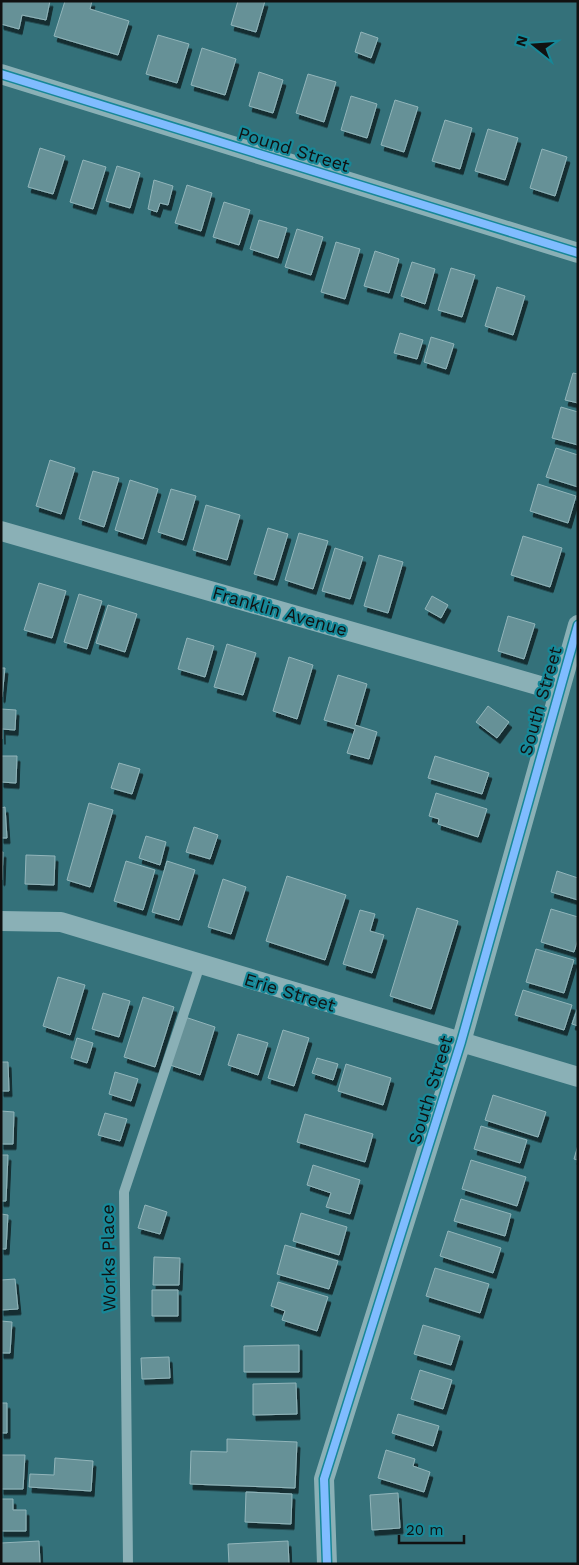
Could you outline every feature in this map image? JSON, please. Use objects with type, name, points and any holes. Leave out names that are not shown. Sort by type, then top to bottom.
[{"type":"street","name":"Pound Street","points":[[1,74],[578,253]]},
{"type":"street","name":"Franklin Avenue","points":[[1,531],[558,691]]},
{"type":"street","name":"South Street","points":[[326,1564],[324,1479],[460,1042],[578,625]]},
{"type":"street","name":"Erie Street","points":[[1,921],[60,922],[578,1077]]},
{"type":"lane","name":"Works Place","points":[[128,1564],[124,1192],[200,965]]},
{"type":"building","points":[[1,1],[50,1],[46,20],[22,15],[19,29],[1,24]]},
{"type":"building","points":[[65,1],[92,1],[90,9],[129,21],[118,55],[54,36]]},
{"type":"building","points":[[238,1],[265,1],[256,32],[231,25]]},
{"type":"building","points":[[361,32],[378,38],[371,58],[355,52]]},
{"type":"building","points":[[158,35],[189,44],[177,83],[146,74]]},
{"type":"building","points":[[202,48],[236,59],[225,95],[191,85]]},
{"type":"building","points":[[259,72],[283,80],[273,113],[249,106]]},
{"type":"building","points":[[308,74],[336,82],[324,122],[296,113]]},
{"type":"building","points":[[351,96],[377,104],[367,138],[341,130]]},
{"type":"building","points":[[395,100],[418,107],[404,152],[381,145]]},
{"type":"building","points":[[445,120],[472,128],[460,169],[432,161]]},
{"type":"building","points":[[488,129],[518,138],[505,180],[475,171]]},
{"type":"building","points":[[40,148],[65,156],[53,194],[28,187]]},
{"type":"building","points":[[542,149],[567,157],[555,196],[530,188]]},
{"type":"building","points":[[83,160],[106,167],[93,209],[70,202]]},
{"type":"building","points":[[117,166],[140,173],[130,208],[106,201]]},
{"type":"building","points":[[154,180],[173,186],[168,205],[160,203],[157,212],[148,209]]},
{"type":"building","points":[[187,185],[212,193],[201,231],[175,223]]},
{"type":"building","points":[[224,202],[250,210],[239,245],[213,237]]},
{"type":"building","points":[[259,220],[287,228],[278,258],[250,249]]},
{"type":"building","points":[[297,229],[323,237],[311,275],[285,267]]},
{"type":"building","points":[[336,242],[360,249],[345,299],[321,292]]},
{"type":"building","points":[[375,251],[399,259],[389,293],[364,286]]},
{"type":"building","points":[[412,262],[435,269],[425,304],[401,296]]},
{"type":"building","points":[[451,268],[475,275],[462,317],[438,310]]},
{"type":"building","points":[[497,287],[525,296],[513,335],[485,326]]},
{"type":"building","points":[[400,333],[423,340],[417,359],[394,353]]},
{"type":"building","points":[[431,337],[454,344],[446,369],[424,362]]},
{"type":"building","points":[[573,373],[578,374],[578,403],[565,400]]},
{"type":"building","points":[[561,407],[578,412],[578,445],[552,438]]},
{"type":"building","points":[[556,448],[578,455],[578,487],[546,477]]},
{"type":"building","points":[[50,460],[75,468],[61,514],[36,506]]},
{"type":"building","points":[[93,471],[119,478],[104,527],[79,519]]},
{"type":"building","points":[[130,480],[158,489],[143,539],[115,530]]},
{"type":"building","points":[[538,484],[576,496],[568,523],[530,511]]},
{"type":"building","points":[[171,489],[196,496],[183,540],[158,532]]},
{"type":"building","points":[[206,505],[240,515],[227,560],[193,550]]},
{"type":"building","points":[[268,528],[288,534],[274,580],[254,574]]},
{"type":"building","points":[[299,533],[328,541],[313,589],[285,580]]},
{"type":"building","points":[[523,536],[562,548],[550,587],[511,575]]},
{"type":"building","points":[[335,548],[363,557],[350,599],[322,591]]},
{"type":"building","points":[[379,555],[403,562],[388,613],[364,606]]},
{"type":"building","points":[[39,583],[66,591],[52,638],[24,630]]},
{"type":"building","points":[[79,594],[102,601],[87,649],[64,642]]},
{"type":"building","points":[[432,596],[448,605],[441,618],[425,609]]},
{"type":"building","points":[[108,605],[137,614],[125,652],[96,643]]},
{"type":"building","points":[[508,616],[535,624],[524,659],[498,651]]},
{"type":"building","points":[[187,638],[214,646],[205,677],[178,669]]},
{"type":"building","points":[[227,644],[256,653],[243,695],[214,687]]},
{"type":"building","points":[[289,657],[313,665],[297,719],[273,711]]},
{"type":"building","points":[[1,668],[5,668],[2,697],[1,697]]},
{"type":"building","points":[[338,675],[367,684],[355,725],[377,732],[369,759],[347,753],[355,729],[324,720]]},
{"type":"building","points":[[488,706],[509,722],[497,738],[476,722]]},
{"type":"building","points":[[1,709],[16,710],[15,730],[2,729],[2,739]]},
{"type":"building","points":[[1,756],[17,756],[16,783],[1,782]]},
{"type":"building","points":[[435,756],[489,773],[482,794],[428,778]]},
{"type":"building","points":[[119,763],[140,769],[132,794],[111,788]]},
{"type":"building","points":[[436,793],[487,809],[478,837],[438,824],[439,819],[429,816]]},
{"type":"building","points":[[89,803],[113,810],[90,887],[67,880]]},
{"type":"building","points":[[5,807],[7,838],[1,838],[1,808]]},
{"type":"building","points":[[194,827],[218,835],[210,859],[186,852]]},
{"type":"building","points":[[146,836],[166,842],[160,865],[139,858]]},
{"type":"building","points":[[1,852],[3,852],[2,880],[1,880]]},
{"type":"building","points":[[26,855],[55,856],[54,885],[25,884]]},
{"type":"building","points":[[126,861],[155,870],[143,910],[114,901]]},
{"type":"building","points":[[167,861],[195,870],[179,920],[152,912]]},
{"type":"building","points":[[557,871],[578,878],[578,900],[551,892]]},
{"type":"building","points":[[287,876],[346,895],[325,960],[266,941]]},
{"type":"building","points":[[223,879],[246,887],[231,934],[208,927]]},
{"type":"building","points":[[417,908],[458,921],[431,1009],[390,996]]},
{"type":"building","points":[[551,909],[578,917],[578,939],[574,952],[541,942]]},
{"type":"building","points":[[360,910],[375,914],[370,931],[384,935],[372,973],[343,964]]},
{"type":"building","points":[[536,949],[574,960],[564,993],[526,982]]},
{"type":"building","points":[[58,977],[85,985],[70,1035],[43,1026]]},
{"type":"building","points":[[523,990],[572,1005],[564,1030],[515,1015]]},
{"type":"building","points":[[103,993],[130,1001],[119,1037],[92,1029]]},
{"type":"building","points":[[143,997],[174,1007],[155,1067],[124,1057]]},
{"type":"building","points":[[578,1007],[578,1026],[572,1024]]},
{"type":"building","points":[[185,1017],[215,1027],[200,1075],[170,1065]]},
{"type":"building","points":[[283,1030],[309,1038],[294,1086],[268,1078]]},
{"type":"building","points":[[238,1034],[268,1043],[258,1075],[228,1065]]},
{"type":"building","points":[[77,1038],[93,1043],[87,1063],[71,1058]]},
{"type":"building","points":[[317,1058],[338,1064],[333,1080],[312,1073]]},
{"type":"building","points":[[1,1062],[8,1062],[9,1091],[1,1091]]},
{"type":"building","points":[[346,1064],[391,1078],[383,1105],[338,1091]]},
{"type":"building","points":[[115,1072],[138,1079],[131,1101],[109,1094]]},
{"type":"building","points":[[493,1095],[546,1112],[538,1137],[485,1120]]},
{"type":"building","points":[[1,1111],[14,1112],[13,1144],[1,1144]]},
{"type":"building","points":[[105,1113],[127,1119],[120,1141],[98,1135]]},
{"type":"building","points":[[305,1114],[373,1134],[365,1162],[297,1142]]},
{"type":"building","points":[[481,1126],[527,1140],[520,1163],[474,1149]]},
{"type":"building","points":[[578,1145],[578,1160],[574,1159]]},
{"type":"building","points":[[1,1155],[8,1155],[6,1201],[1,1201]]},
{"type":"building","points":[[471,1160],[526,1177],[517,1206],[462,1189]]},
{"type":"building","points":[[313,1165],[360,1180],[350,1214],[326,1207],[331,1193],[307,1185]]},
{"type":"building","points":[[461,1199],[511,1214],[505,1236],[454,1221]]},
{"type":"building","points":[[145,1205],[167,1212],[160,1234],[138,1228]]},
{"type":"building","points":[[301,1213],[347,1227],[339,1255],[293,1241]]},
{"type":"building","points":[[1,1214],[8,1215],[6,1249],[1,1249]]},
{"type":"building","points":[[448,1231],[501,1248],[493,1273],[440,1256]]},
{"type":"building","points":[[285,1245],[338,1261],[329,1289],[277,1274]]},
{"type":"building","points":[[154,1257],[180,1258],[179,1285],[153,1285]]},
{"type":"building","points":[[435,1268],[489,1284],[480,1313],[426,1296]]},
{"type":"building","points":[[15,1279],[18,1309],[1,1310],[1,1280]]},
{"type":"building","points":[[278,1282],[328,1297],[317,1331],[282,1320],[285,1311],[271,1306]]},
{"type":"building","points":[[152,1290],[178,1290],[178,1316],[152,1316]]},
{"type":"building","points":[[1,1321],[12,1322],[10,1353],[1,1353]]},
{"type":"building","points":[[423,1325],[460,1336],[451,1365],[414,1354]]},
{"type":"building","points":[[299,1345],[299,1372],[244,1372],[244,1346]]},
{"type":"building","points":[[169,1357],[170,1378],[142,1379],[141,1358]]},
{"type":"building","points":[[420,1370],[452,1380],[443,1409],[411,1399]]},
{"type":"building","points":[[296,1383],[297,1414],[253,1415],[253,1384]]},
{"type":"building","points":[[1,1403],[7,1403],[7,1433],[1,1433]]},
{"type":"building","points":[[398,1414],[439,1426],[433,1446],[392,1433]]},
{"type":"building","points":[[227,1439],[297,1442],[295,1488],[190,1484],[191,1451],[227,1452]]},
{"type":"building","points":[[386,1450],[415,1459],[413,1466],[430,1472],[424,1492],[378,1478]]},
{"type":"building","points":[[1,1455],[25,1455],[23,1489],[1,1489]]},
{"type":"building","points":[[55,1458],[93,1461],[91,1491],[29,1487],[30,1474],[54,1475]]},
{"type":"building","points":[[246,1492],[292,1494],[291,1524],[245,1522]]},
{"type":"building","points":[[398,1493],[400,1528],[372,1530],[370,1495]]},
{"type":"building","points":[[1,1499],[13,1499],[13,1510],[26,1510],[26,1531],[1,1531]]},
{"type":"building","points":[[39,1541],[40,1564],[1,1564],[1,1543]]},
{"type":"building","points":[[288,1541],[289,1564],[229,1564],[228,1544]]},
{"type":"cycle path","points":[[1,74],[578,253]]},
{"type":"cycle path","points":[[327,1564],[324,1479],[461,1042],[578,625]]}]
